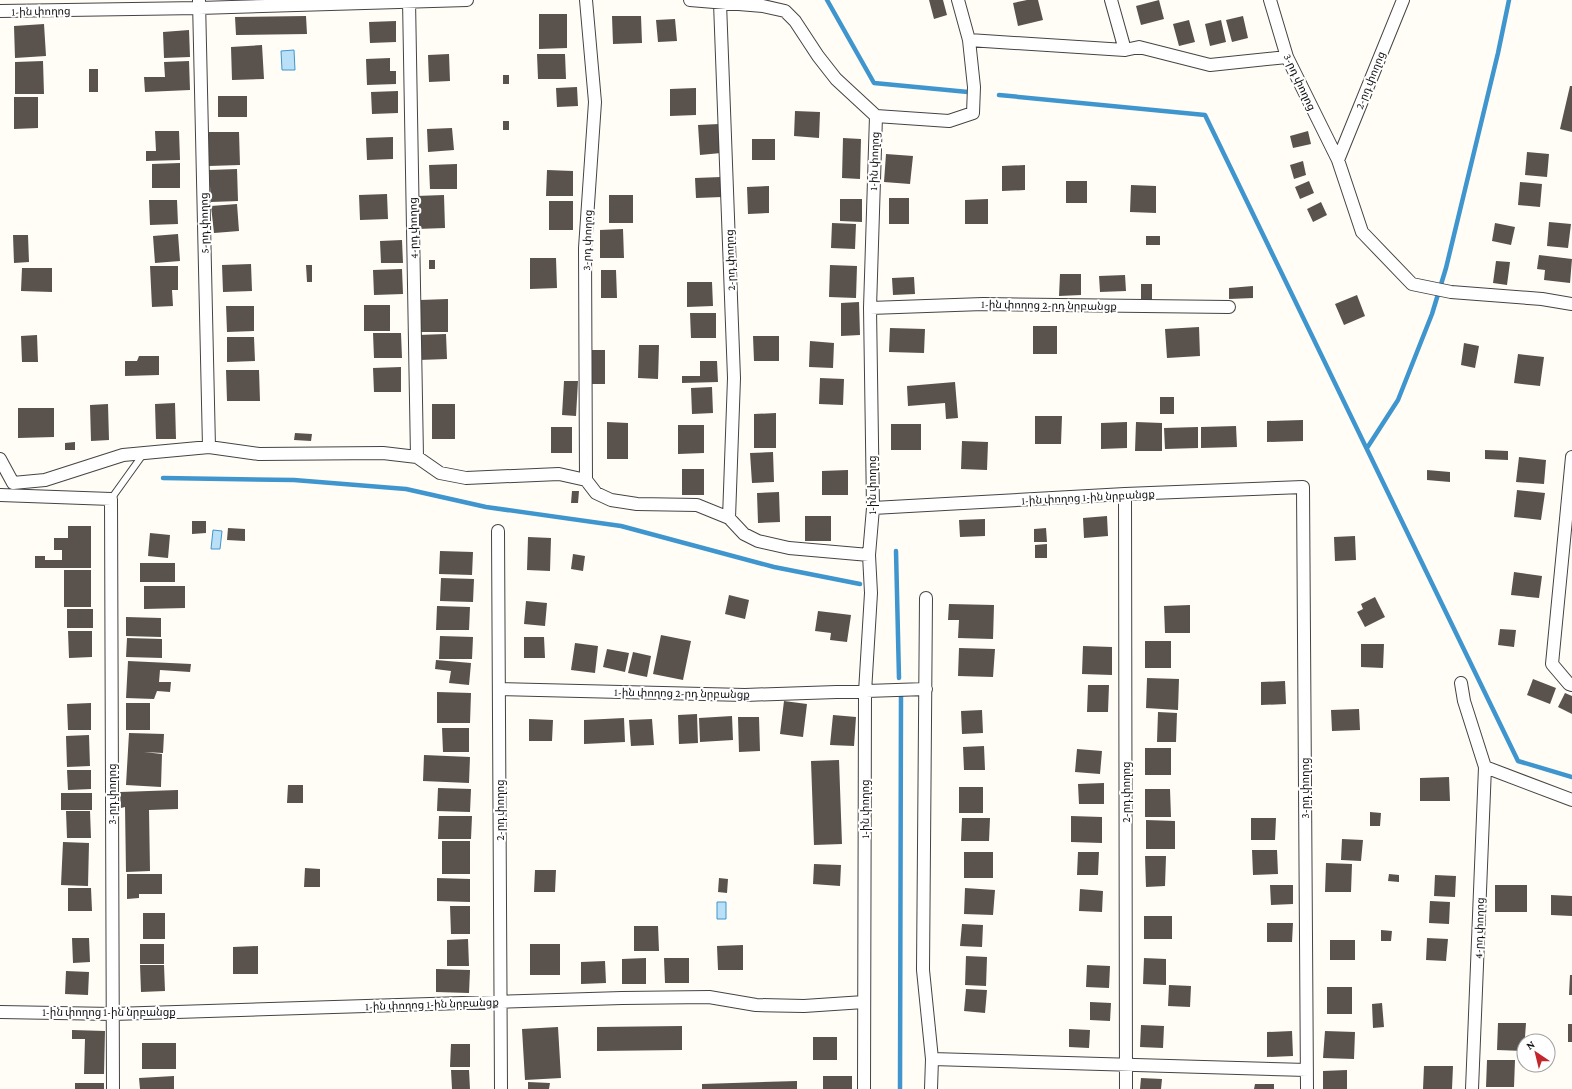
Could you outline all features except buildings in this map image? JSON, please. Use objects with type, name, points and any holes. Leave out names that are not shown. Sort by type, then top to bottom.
[{"type":"street","name":"1-ին փողոց","points":[[0,11],[199,4],[467,0]]},
{"type":"street","name":"3-րդ փողոց","points":[[586,0],[594,102],[585,248],[586,480]]},
{"type":"street","name":"1-ին փողոց","points":[[690,0],[763,6],[785,11],[795,22],[836,79],[876,116],[870,308],[873,508],[869,555],[871,593],[865,692],[864,1089]]},
{"type":"street","points":[[876,116],[949,121],[973,113],[974,87],[969,40],[958,0]]},
{"type":"street","points":[[1111,0],[1125,50]]},
{"type":"street","name":"3-րդ փողոց","points":[[1270,0],[1286,56],[1338,160],[1362,232],[1412,284],[1451,292],[1542,299],[1572,304]]},
{"type":"street","name":"4-րդ փողոց","points":[[409,1],[417,457]]},
{"type":"street","name":"2-րդ փողոց","points":[[1338,160],[1402,1]]},
{"type":"street","name":"2-րդ փողոց","points":[[720,3],[734,378],[729,518]]},
{"type":"street","name":"5-րդ փողոց","points":[[199,4],[209,447]]},
{"type":"street","points":[[969,40],[1125,50],[1139,47],[1210,66],[1286,56]]},
{"type":"street","name":"1-ին փողոց 2-րդ նրբանցք","points":[[870,308],[983,304],[1229,307]]},
{"type":"street","points":[[8,491],[123,455],[209,447],[260,454],[383,453],[417,457],[440,473],[466,478],[559,474],[586,480],[596,493],[611,500],[637,504],[697,505],[729,518],[744,534],[758,541],[789,548],[869,555]]},
{"type":"street","points":[[1572,458],[1552,664],[1569,684],[1572,685]]},
{"type":"street","points":[[0,459],[8,491]]},
{"type":"street","name":"3-րդ փողոց","points":[[1303,487],[1307,1089]]},
{"type":"street","name":"1-ին փողոց 1-ին նրբանցք","points":[[873,508],[1125,494],[1303,487]]},
{"type":"street","points":[[8,491],[111,499]]},
{"type":"street","name":"2-րդ փողոց","points":[[1125,494],[1126,1089]]},
{"type":"street","name":"3-րդ փողոց","points":[[111,499],[113,1089]]},
{"type":"street","name":"2-րդ փողոց","points":[[498,531],[502,1089]]},
{"type":"street","points":[[926,598],[924,970],[932,1059],[931,1089]]},
{"type":"street","name":"4-րդ փողոց","points":[[1460,683],[1464,701],[1485,767],[1472,1089]]},
{"type":"street","name":"1-ին փողոց 2-րդ նրբանցք","points":[[499,689],[745,695],[926,689]]},
{"type":"street","points":[[1485,767],[1572,800]]},
{"type":"street","name":"1-ին փողոց 1-ին նրբանցք","points":[[0,1012],[113,1014],[622,998],[709,997],[756,1005],[804,1006],[864,1002]]},
{"type":"street","points":[[932,1059],[1126,1066],[1307,1070]]},
{"type":"lane","points":[[111,499],[145,453]]},
{"type":"water","points":[[294,50],[295,70],[282,70],[281,51]]},
{"type":"water","points":[[213,530],[222,531],[220,549],[211,549]]},
{"type":"water","points":[[717,902],[726,902],[726,919],[717,919]]},
{"type":"waterway","points":[[827,0],[874,83],[968,92]]},
{"type":"waterway","points":[[1367,448],[1398,400],[1432,314],[1446,268],[1498,53],[1509,0]]},
{"type":"waterway","points":[[999,95],[1205,115],[1518,761],[1572,777]]},
{"type":"waterway","points":[[163,478],[294,480],[406,489],[486,507],[621,526],[774,567],[860,584]]},
{"type":"waterway","points":[[896,551],[899,678]]},
{"type":"waterway","points":[[900,1089],[901,694]]}]
